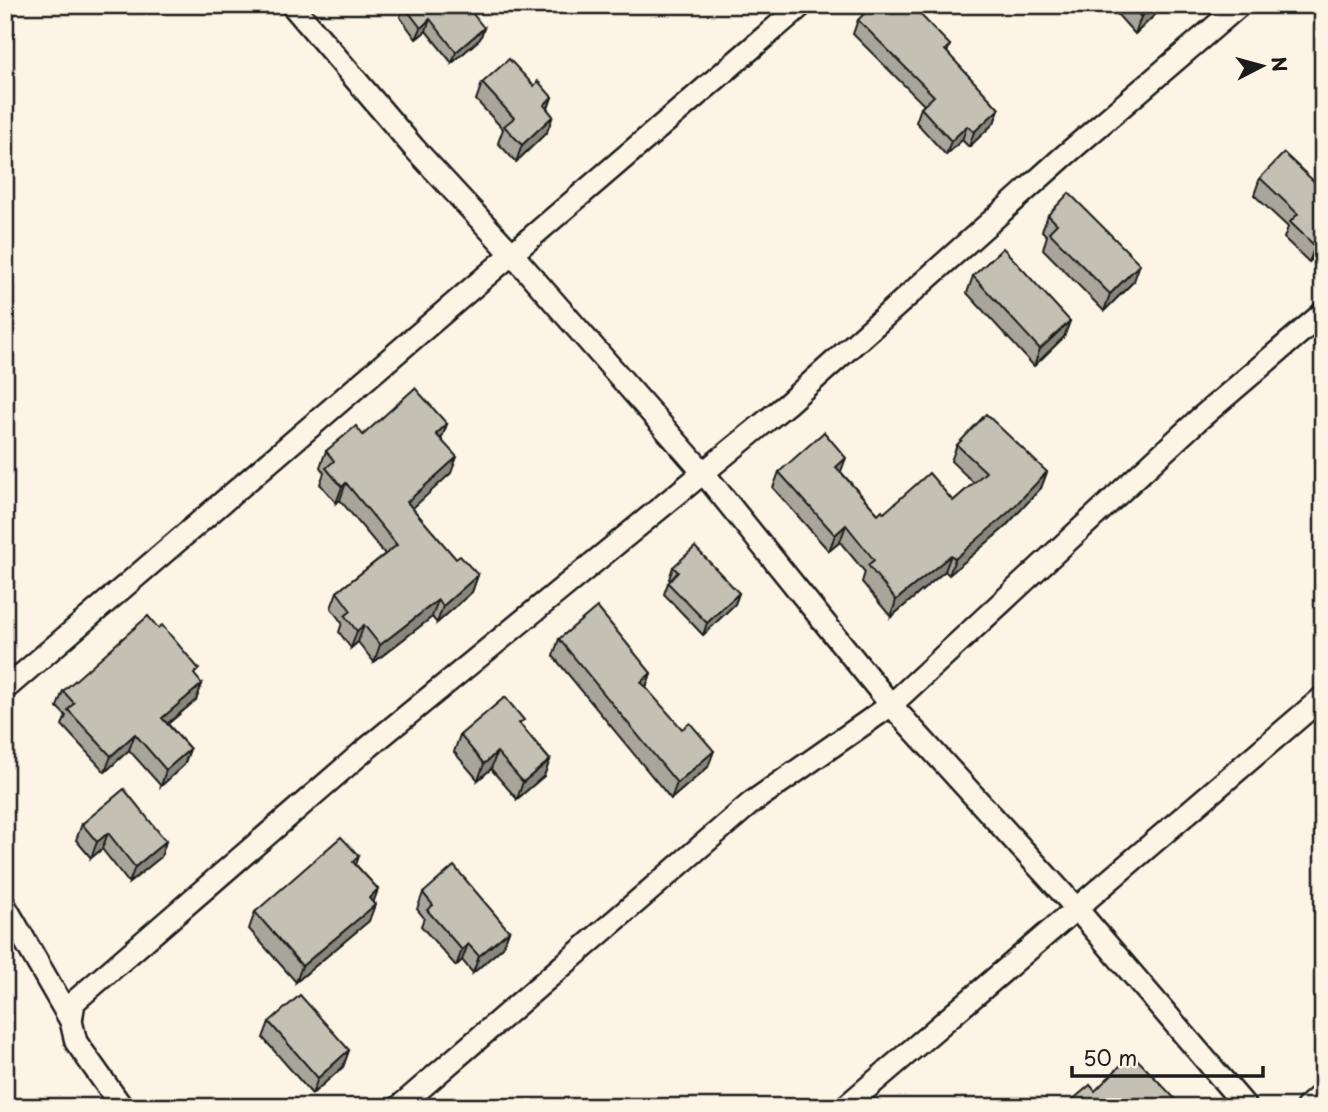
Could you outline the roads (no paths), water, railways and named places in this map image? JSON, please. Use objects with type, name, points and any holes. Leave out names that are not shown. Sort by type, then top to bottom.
[{"type":"street","points":[[292,5],[414,148],[513,255],[702,471],[891,705],[1076,908],[1246,1107]]},
{"type":"street","points":[[5,689],[802,5]]},
{"type":"street","points":[[71,1021],[74,1002],[365,750],[787,404],[1063,157],[1240,5]]},
{"type":"street","points":[[399,1107],[751,803],[891,705],[1198,420],[1323,313]]},
{"type":"street","points":[[845,1107],[1323,697]]},
{"type":"street","points":[[5,906],[71,1021],[76,1042],[122,1107]]},
{"type":"street","points":[[1307,1107],[1323,1093]]}]
